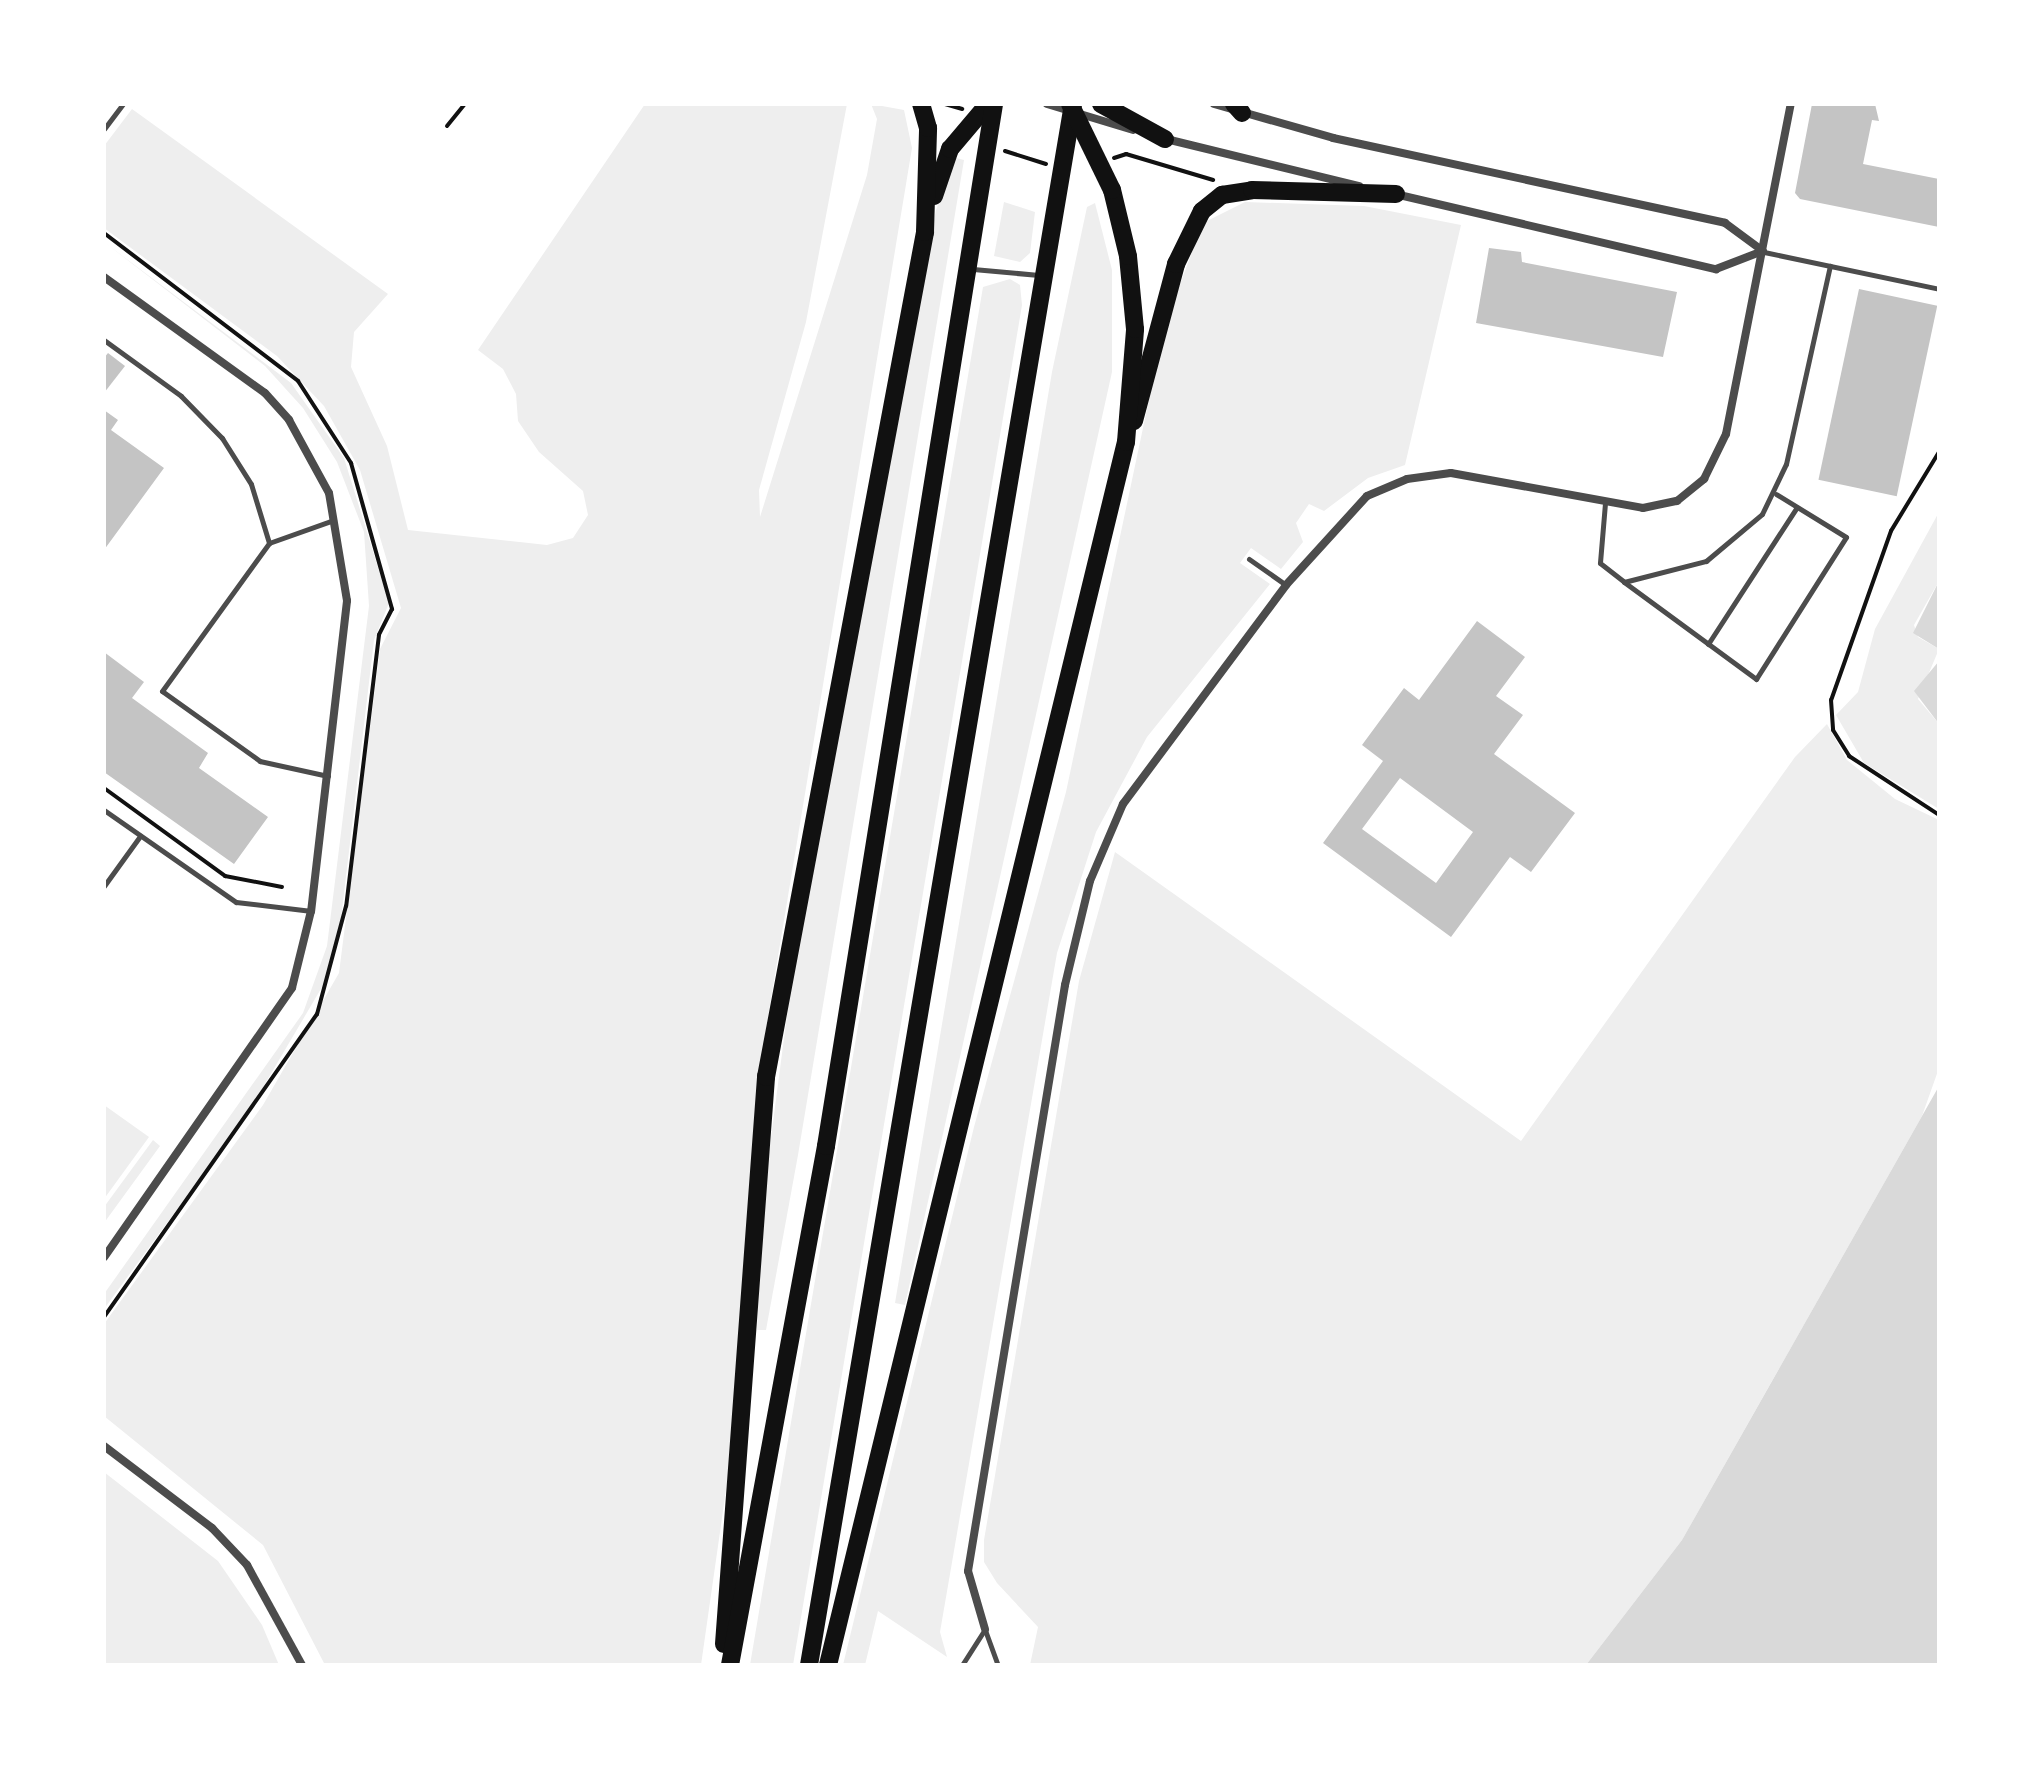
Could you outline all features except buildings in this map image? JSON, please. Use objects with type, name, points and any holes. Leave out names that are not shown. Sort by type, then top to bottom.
[{"type":"highway","points":[[921,104],[928,128],[925,232]]},
{"type":"highway","points":[[722,1665],[766,1077],[925,232],[950,149],[991,104]]},
{"type":"highway","points":[[730,1665],[826,1146],[980,193],[991,104]]},
{"type":"highway","points":[[1101,104],[1165,139]]},
{"type":"highway","points":[[809,1665],[1051,219],[1075,108]]},
{"type":"highway","points":[[1075,108],[1112,190],[1132,285],[1126,442]]},
{"type":"highway","points":[[828,1665],[1126,442],[1186,233],[1202,211],[1222,195],[1252,190],[1396,194]]},
{"type":"street","points":[[1047,104],[1075,108],[1165,139],[1716,269],[1763,251]]},
{"type":"street","points":[[1214,104],[1725,223],[1763,251]]},
{"type":"street","points":[[985,1629],[968,1571],[1065,985],[1090,881],[1139,777],[1286,585],[1348,512],[1407,479],[1451,473],[1643,508],[1677,501],[1715,462],[1763,251],[1791,104]]},
{"type":"street","points":[[104,277],[265,393],[314,457],[335,519],[347,601],[311,911],[292,988],[271,1026],[104,1257]]},
{"type":"street","points":[[104,1446],[212,1528],[247,1565],[302,1665]]},
{"type":"lane","points":[[104,129],[123,104]]},
{"type":"lane","points":[[1763,251],[1939,289]]},
{"type":"lane","points":[[1624,582],[1706,561],[1733,543],[1776,494],[1830,266]]},
{"type":"lane","points":[[968,268],[1042,276]]},
{"type":"lane","points":[[104,340],[181,396],[222,438],[251,484],[269,543]]},
{"type":"lane","points":[[1605,503],[1600,563],[1756,679],[1846,537],[1776,494]]},
{"type":"lane","points":[[1708,644],[1797,507]]},
{"type":"lane","points":[[328,776],[260,761],[162,691],[269,543],[335,519]]},
{"type":"lane","points":[[1249,559],[1286,585]]},
{"type":"lane","points":[[104,810],[236,902],[311,911]]},
{"type":"lane","points":[[104,886],[140,836]]},
{"type":"lane","points":[[962,1665],[985,1629]]},
{"type":"lane","points":[[985,1629],[998,1665]]},
{"type":"path","points":[[447,126],[465,104]]},
{"type":"path","points":[[945,104],[965,111]]},
{"type":"path","points":[[993,147],[1060,169]]},
{"type":"path","points":[[1108,160],[1126,154],[1216,180]]},
{"type":"path","points":[[1939,452],[1891,531],[1831,700],[1833,730],[1849,756],[1939,815]]},
{"type":"path","points":[[104,788],[225,876],[282,887]]},
{"type":"shaded area","points":[[645,104],[847,104],[806,322],[759,490],[760,517],[867,175],[877,119],[871,104],[904,110],[912,148],[765,1035],[729,1469],[701,1665],[325,1665],[263,1545],[104,1416],[104,1324],[263,1105],[339,973],[380,649],[401,608],[360,470],[324,406],[277,356],[104,228],[104,146],[132,109],[388,294],[354,332],[351,367],[387,446],[408,530],[547,545],[573,538],[588,515],[583,491],[539,452],[518,421],[516,394],[503,369],[478,350]]},
{"type":"shaded area","points":[[956,158],[964,160],[798,1155],[766,1330],[757,1330],[764,1191],[800,916],[936,210]]},
{"type":"shaded area","points":[[1004,202],[1035,212],[1030,253],[1020,262],[994,256]]},
{"type":"shaded area","points":[[1245,202],[1364,206],[1461,225],[1405,465],[1368,478],[1324,511],[1309,504],[1296,523],[1303,542],[1281,569],[1251,548],[1240,563],[1270,584],[1147,737],[1096,832],[1057,953],[940,1632],[947,1657],[878,1611],[865,1665],[843,1665],[974,1127],[1066,792],[1165,324],[1203,223]]},
{"type":"shaded area","points":[[1095,203],[1112,270],[1112,372],[905,1305],[895,1303],[1052,372],[1087,207]]},
{"type":"shaded area","points":[[104,242],[291,383],[344,458],[389,603],[374,640],[341,919],[322,987],[249,1111],[104,1309],[104,1294],[303,1013],[327,946],[369,606],[364,532],[337,462],[303,408],[265,366]]},
{"type":"shaded area","points":[[1010,279],[1020,285],[1022,305],[793,1665],[750,1665],[983,287]]},
{"type":"shaded area","points":[[1939,512],[1939,581],[1914,625],[1918,637],[1939,649],[1918,699],[1939,724],[1939,809],[1864,763],[1836,715],[1858,692],[1875,629]]},
{"type":"shaded area","points":[[1939,581],[1939,649],[1913,633]]},
{"type":"shaded area","points":[[1939,661],[1939,724],[1914,691]]},
{"type":"shaded area","points":[[1827,724],[1847,760],[1895,799],[1939,820],[1939,1068],[1922,1116],[1682,1540],[1586,1665],[1030,1665],[1038,1627],[997,1583],[984,1562],[984,1540],[1079,981],[1115,852],[1521,1141],[1795,757]]},
{"type":"shaded area","points":[[1939,1086],[1939,1665],[1586,1665],[1682,1540]]},
{"type":"shaded area","points":[[104,1105],[149,1137],[104,1199]]},
{"type":"shaded area","points":[[153,1140],[160,1146],[104,1223],[104,1207]]},
{"type":"shaded area","points":[[104,1472],[218,1561],[262,1625],[279,1665],[104,1665]]}]
